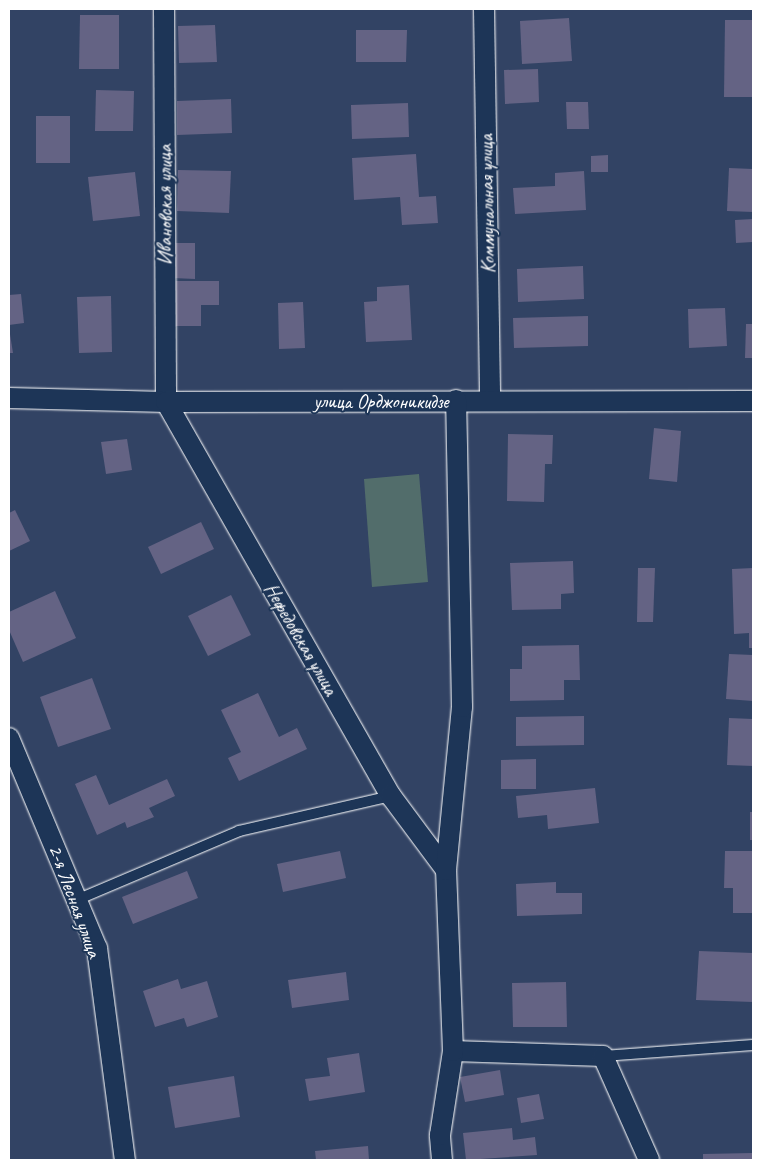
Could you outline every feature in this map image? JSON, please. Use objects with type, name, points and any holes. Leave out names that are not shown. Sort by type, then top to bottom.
[{"type":"street","name":"Ивановская улица","points":[[164,9],[166,402]]},
{"type":"street","name":"Коммунальная улица","points":[[484,9],[490,400]]},
{"type":"street","name":"улица Орджоникидзе","points":[[9,398],[166,402],[753,400]]},
{"type":"street","points":[[442,1160],[440,1135],[453,1051],[446,870],[462,707],[456,400]]},
{"type":"street","name":"Нефедовская улица","points":[[166,402],[391,796],[446,870]]},
{"type":"street","name":"2-я Лесная улица","points":[[9,738],[79,899],[97,948],[125,1160]]},
{"type":"street","points":[[453,1051],[603,1056],[649,1160]]},
{"type":"lane","points":[[79,899],[239,831],[391,796]]},
{"type":"lane","points":[[603,1056],[753,1045]]},
{"type":"green space","points":[[419,474],[428,582],[372,587],[364,479]]},
{"type":"building","points":[[80,15],[119,15],[119,69],[79,69]]},
{"type":"building","points":[[569,18],[572,61],[522,64],[520,21]]},
{"type":"building","points":[[725,20],[753,20],[753,97],[724,97]]},
{"type":"building","points":[[215,25],[217,62],[179,63],[178,26]]},
{"type":"building","points":[[356,30],[407,30],[406,62],[356,62]]},
{"type":"building","points":[[538,69],[539,102],[505,104],[504,70]]},
{"type":"building","points":[[96,90],[134,91],[133,131],[95,131]]},
{"type":"building","points":[[231,99],[232,133],[177,135],[177,101]]},
{"type":"building","points":[[566,102],[588,102],[589,129],[567,129]]},
{"type":"building","points":[[408,103],[409,137],[352,139],[351,105]]},
{"type":"building","points":[[36,116],[70,116],[70,163],[36,163]]},
{"type":"building","points":[[416,154],[419,197],[436,196],[438,223],[402,225],[400,197],[354,200],[352,158]]},
{"type":"building","points":[[608,155],[608,172],[591,172],[591,156]]},
{"type":"building","points":[[729,168],[753,169],[753,212],[727,211]]},
{"type":"building","points":[[178,170],[231,171],[229,213],[177,211]]},
{"type":"building","points":[[584,171],[586,210],[515,214],[513,188],[555,186],[555,173]]},
{"type":"building","points":[[135,172],[140,216],[93,221],[88,177]]},
{"type":"building","points":[[753,219],[753,242],[736,243],[735,220]]},
{"type":"building","points":[[173,243],[195,243],[195,279],[173,278]]},
{"type":"building","points":[[583,266],[584,299],[518,302],[517,269]]},
{"type":"building","points":[[168,281],[219,281],[219,305],[201,305],[201,326],[168,326]]},
{"type":"building","points":[[409,285],[412,340],[366,342],[364,302],[377,301],[377,287]]},
{"type":"building","points":[[21,294],[24,323],[9,325],[9,295]]},
{"type":"building","points":[[111,296],[112,352],[79,353],[77,297]]},
{"type":"building","points":[[303,302],[305,348],[279,349],[278,303]]},
{"type":"building","points":[[725,308],[727,346],[689,348],[688,309]]},
{"type":"building","points":[[588,316],[588,346],[514,348],[513,318]]},
{"type":"building","points":[[746,324],[753,324],[753,358],[745,358]]},
{"type":"building","points":[[9,328],[13,353],[9,353]]},
{"type":"building","points":[[654,428],[681,431],[677,482],[649,479]]},
{"type":"building","points":[[508,434],[553,435],[552,464],[545,464],[544,502],[507,501]]},
{"type":"building","points":[[127,439],[132,470],[106,474],[101,442]]},
{"type":"building","points":[[15,510],[30,541],[9,551],[9,513]]},
{"type":"building","points":[[201,522],[214,549],[161,574],[148,547]]},
{"type":"building","points":[[573,561],[574,593],[561,594],[561,609],[512,610],[510,563]]},
{"type":"building","points":[[638,568],[655,568],[653,622],[637,622]]},
{"type":"building","points":[[753,568],[753,648],[749,648],[749,633],[734,634],[732,569]]},
{"type":"building","points":[[55,591],[76,638],[23,662],[9,630],[9,612]]},
{"type":"building","points":[[231,595],[251,635],[208,656],[188,616]]},
{"type":"building","points":[[579,645],[580,680],[564,680],[564,700],[510,701],[510,669],[522,669],[522,646]]},
{"type":"building","points":[[729,654],[753,655],[753,701],[726,699]]},
{"type":"building","points":[[92,678],[111,729],[58,747],[40,697]]},
{"type":"building","points":[[258,693],[279,737],[297,728],[307,749],[239,781],[228,758],[241,752],[221,710]]},
{"type":"building","points":[[584,716],[584,745],[516,746],[516,717]]},
{"type":"building","points":[[729,718],[753,719],[753,766],[727,765]]},
{"type":"building","points":[[536,759],[536,789],[501,789],[501,760]]},
{"type":"building","points":[[96,775],[109,805],[167,779],[175,796],[149,808],[154,817],[127,828],[125,822],[97,835],[75,784]]},
{"type":"building","points":[[595,788],[599,823],[548,829],[547,815],[518,818],[516,796]]},
{"type":"building","points":[[750,812],[753,812],[753,840],[750,840]]},
{"type":"building","points":[[340,851],[346,878],[283,892],[277,864]]},
{"type":"building","points":[[725,851],[753,851],[753,913],[733,913],[733,888],[724,888]]},
{"type":"building","points":[[187,871],[198,898],[133,924],[122,897]]},
{"type":"building","points":[[556,882],[556,893],[582,893],[582,914],[517,916],[516,884]]},
{"type":"building","points":[[699,951],[753,953],[753,1002],[696,1000]]},
{"type":"building","points":[[346,972],[349,1000],[292,1008],[288,980]]},
{"type":"building","points":[[178,979],[181,989],[207,981],[218,1017],[187,1027],[184,1018],[155,1027],[143,991]]},
{"type":"building","points":[[566,982],[567,1027],[513,1027],[512,983]]},
{"type":"building","points":[[359,1053],[365,1092],[309,1101],[305,1079],[330,1076],[327,1058]]},
{"type":"building","points":[[500,1070],[504,1095],[465,1102],[460,1077]]},
{"type":"building","points":[[234,1076],[240,1117],[175,1128],[168,1087]]},
{"type":"building","points":[[539,1094],[544,1119],[521,1123],[517,1098]]},
{"type":"building","points":[[512,1128],[513,1140],[535,1137],[537,1155],[466,1160],[463,1133]]},
{"type":"building","points":[[368,1146],[369,1160],[316,1160],[315,1151]]},
{"type":"building","points":[[753,1153],[753,1160],[703,1160],[703,1154]]}]
